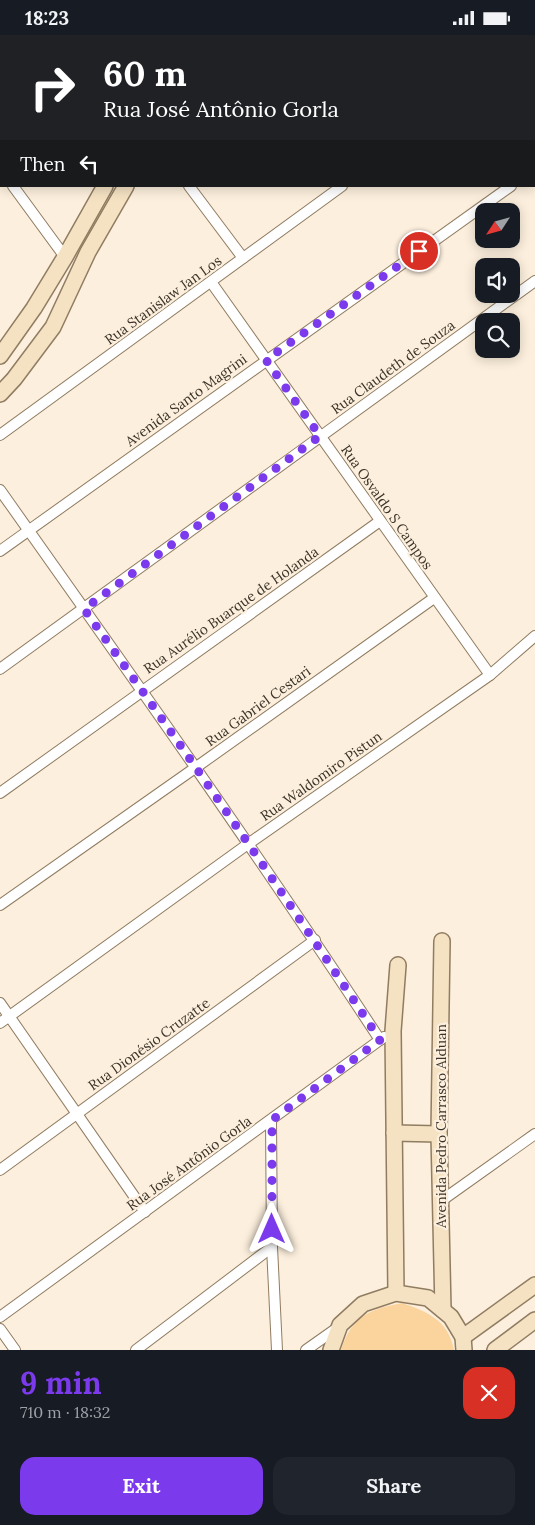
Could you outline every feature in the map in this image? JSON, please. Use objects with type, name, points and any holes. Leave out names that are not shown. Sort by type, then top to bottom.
[{"type":"street","points":[[14,187],[66,257]]},
{"type":"street","points":[[0,356],[34,308],[66,257],[104,187]]},
{"type":"street","points":[[0,394],[14,379],[53,327],[88,252],[125,187]]},
{"type":"street","points":[[190,187],[242,258]]},
{"type":"street","name":"Rua Stanislaw Jan Los","points":[[0,435],[340,187]]},
{"type":"street","name":"Avenida Santo Magrini","points":[[0,551],[510,187]]},
{"type":"street","name":"Rua Claudeth de Souza","points":[[0,669],[535,281]]},
{"type":"street","name":"Rua Osvaldo S Campos","points":[[210,282],[490,675]]},
{"type":"street","points":[[0,490],[142,690],[315,940],[380,1040]]},
{"type":"street","name":"Rua Aurélio Buarque de Holanda","points":[[0,793],[380,521]]},
{"type":"street","name":"Rua Gabriel Cestari","points":[[0,905],[196,768],[434,597]]},
{"type":"street","name":"Rua Waldomiro Pistun","points":[[0,1023],[248,844],[490,675],[535,637]]},
{"type":"street","name":"Rua Dionésio Cruzatte","points":[[0,1170],[315,940]]},
{"type":"street","name":"Avenida Pedro Carrasco Alduan","points":[[442,941],[439,1134],[443,1310]]},
{"type":"street","points":[[396,1293],[393,1031],[398,965]]},
{"type":"street","points":[[0,1003],[145,1212]]},
{"type":"street","name":"Rua José Antônio Gorla","points":[[0,1317],[393,1031]]},
{"type":"street","points":[[272,1120],[272,1247],[277,1350]]},
{"type":"street","points":[[394,1133],[439,1134]]},
{"type":"street","points":[[441,1201],[535,1133]]},
{"type":"street","points":[[136,1350],[272,1247]]},
{"type":"street","points":[[306,1350],[340,1325],[363,1304],[396,1293],[428,1298],[451,1317],[464,1344],[535,1285]]},
{"type":"street","points":[[496,1350],[535,1320]]},
{"type":"street","points":[[331,1350],[340,1325]]},
{"type":"street","points":[[0,1329],[15,1350]]},
{"type":"shaded area","points":[[402,1303],[428,1314],[442,1324],[447,1331],[454,1350],[341,1350],[350,1330],[363,1316],[380,1308]]},
{"type":"route","points":[[272,1229],[272,1120],[380,1040],[315,940],[84,609],[320,436],[266,360],[419,251]]}]
